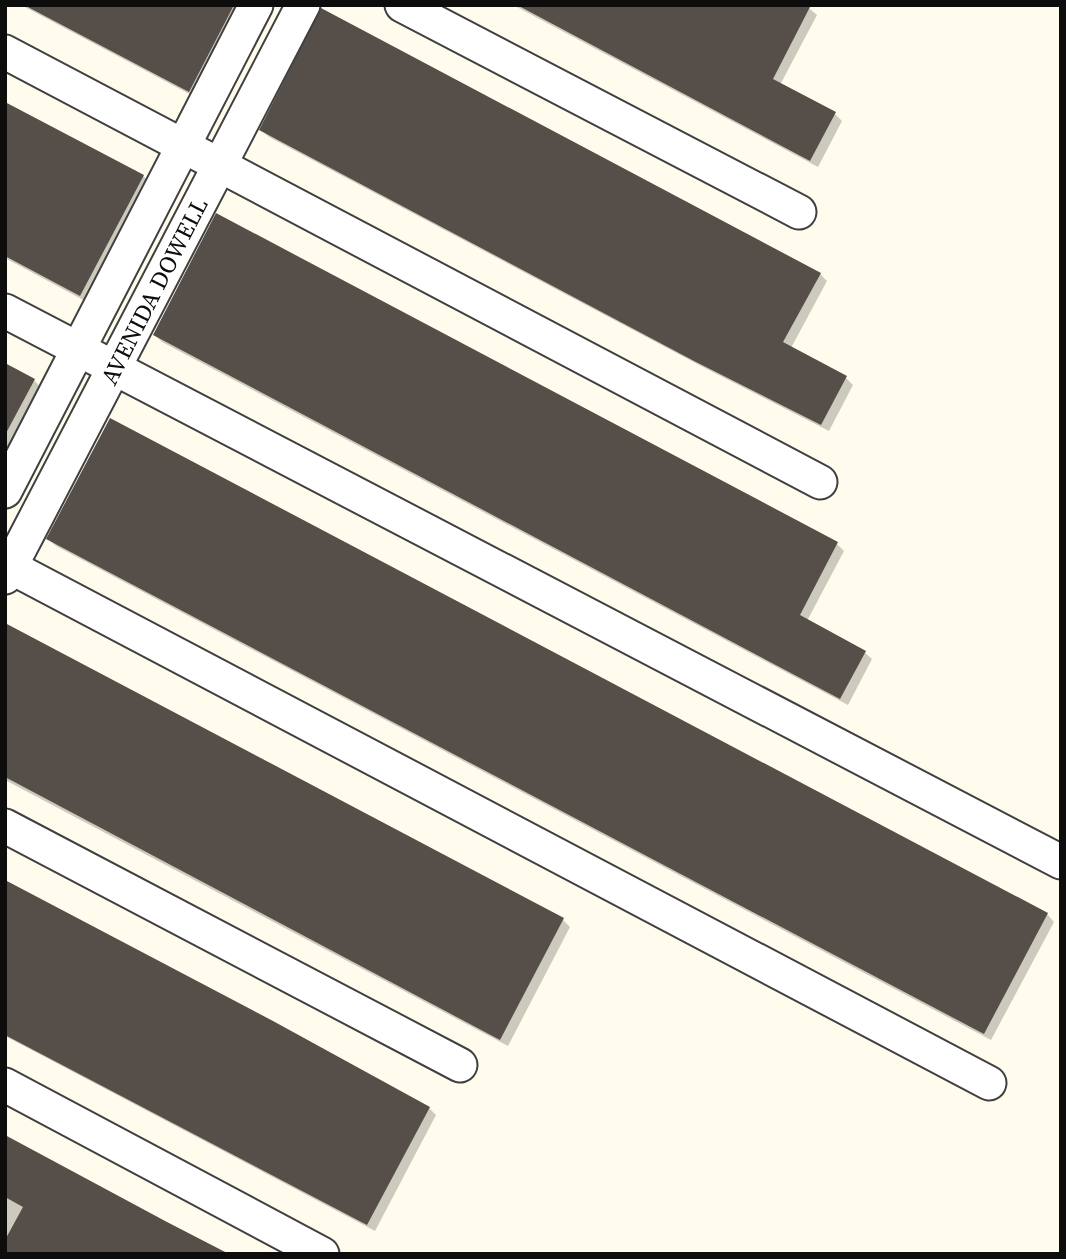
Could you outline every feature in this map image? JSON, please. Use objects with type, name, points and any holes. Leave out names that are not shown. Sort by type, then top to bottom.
[{"type":"street","name":"AVENIDA DOWELL","points":[[5,491],[256,5]]},
{"type":"street","name":"AVENIDA DOWELL","points":[[7,569],[303,5]]},
{"type":"street","points":[[402,5],[799,212]]},
{"type":"street","points":[[5,52],[820,482]]},
{"type":"street","points":[[5,311],[1061,862]]},
{"type":"street","points":[[7,569],[989,1083]]},
{"type":"street","points":[[5,826],[460,1065]]},
{"type":"street","points":[[5,1085],[323,1254]]},
{"type":"building","points":[[24,5],[234,5],[189,92]]},
{"type":"building","points":[[517,5],[811,5],[773,79],[836,112],[810,161]]},
{"type":"building","points":[[321,8],[821,273],[783,342],[847,376],[821,425],[694,361],[259,130]]},
{"type":"building","points":[[5,102],[144,175],[80,296],[5,256]]},
{"type":"building","points":[[216,213],[838,542],[800,615],[866,651],[840,699],[153,335]]},
{"type":"building","points":[[5,363],[35,379],[5,435]]},
{"type":"building","points":[[110,418],[1048,913],[984,1034],[46,539]]},
{"type":"building","points":[[5,623],[564,918],[500,1040],[5,777]]},
{"type":"building","points":[[5,880],[430,1107],[367,1225],[5,1035]]},
{"type":"building","points":[[5,1135],[229,1254],[5,1254],[5,1240],[23,1207],[5,1197]]}]
